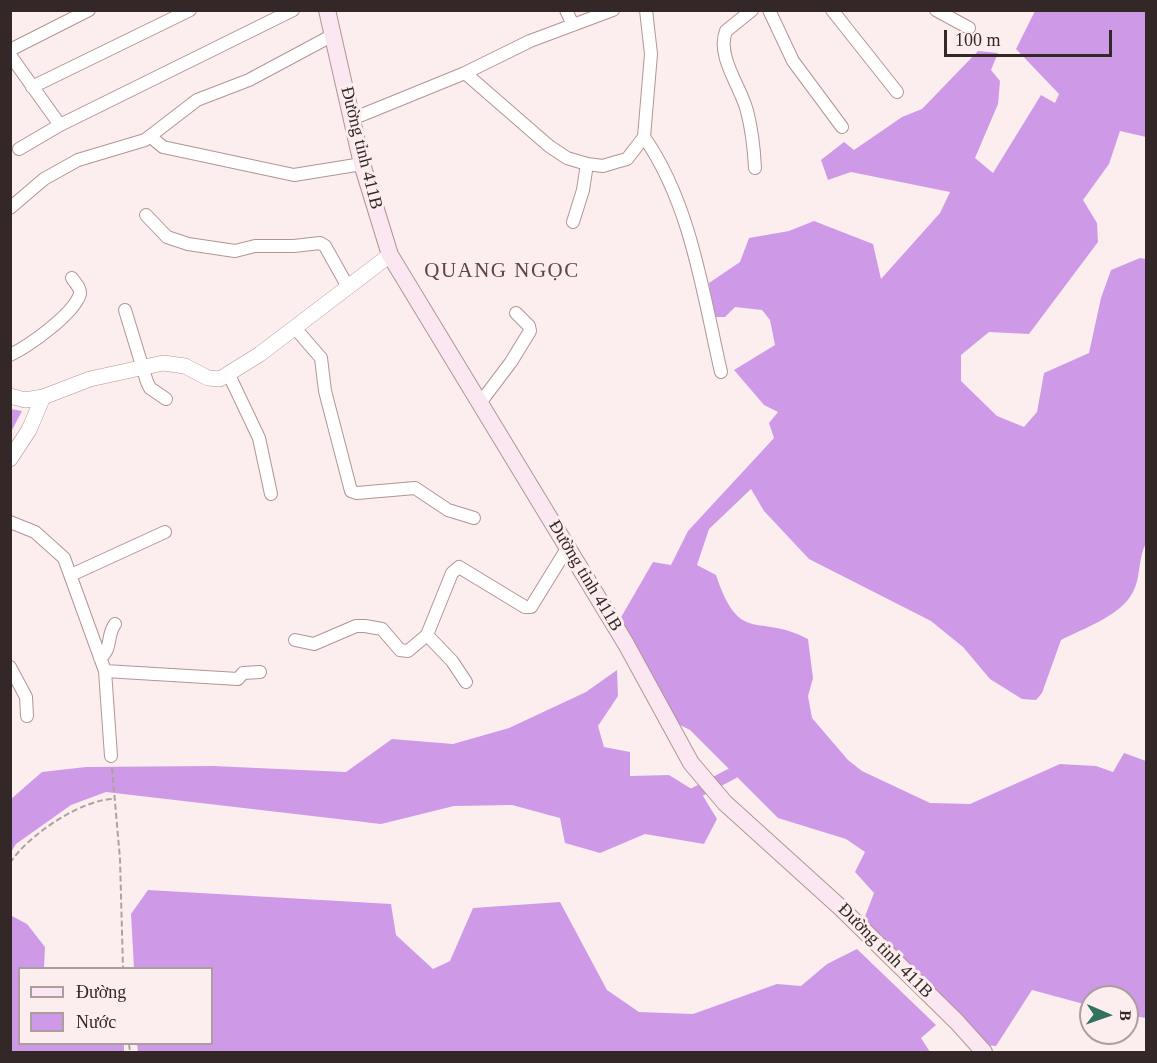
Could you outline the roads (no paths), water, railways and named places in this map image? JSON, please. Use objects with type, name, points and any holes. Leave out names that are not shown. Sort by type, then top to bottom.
[{"type":"main road","name":"Đường tỉnh 411B","points":[[327,10],[362,164],[390,255],[627,644],[691,763],[725,803],[841,908],[957,1022],[984,1053]]},
{"type":"street","points":[[60,124],[10,53],[89,10]]},
{"type":"street","points":[[32,87],[190,10]]},
{"type":"street","points":[[19,148],[60,124],[293,10]]},
{"type":"street","points":[[566,10],[573,25]]},
{"type":"street","points":[[352,119],[465,73],[530,41],[613,10]]},
{"type":"street","points":[[465,73],[549,146],[567,158],[603,166],[627,159],[644,137],[651,54],[646,10]]},
{"type":"street","points":[[752,10],[726,31],[723,42],[726,57],[747,110],[753,138],[755,168]]},
{"type":"street","points":[[769,10],[793,61],[842,127]]},
{"type":"street","points":[[832,10],[897,92]]},
{"type":"street","points":[[936,10],[969,28]]},
{"type":"street","points":[[10,208],[44,179],[78,160],[151,137],[197,100],[249,80],[333,35]]},
{"type":"street","points":[[151,137],[156,143],[168,149],[196,156],[247,163],[294,175],[362,164]]},
{"type":"street","points":[[644,137],[662,164],[677,202],[699,274],[721,372]]},
{"type":"street","points":[[573,222],[584,190],[587,164]]},
{"type":"street","points":[[146,215],[167,237],[188,244],[235,251],[255,246],[320,243],[325,246],[348,287]]},
{"type":"street","points":[[10,396],[25,400],[43,397],[90,379],[163,363],[185,366],[208,378],[220,379],[296,328],[390,255]]},
{"type":"street","points":[[10,355],[35,342],[75,302],[80,288],[72,278]]},
{"type":"street","points":[[125,310],[140,367],[150,388],[166,399]]},
{"type":"street","points":[[480,403],[512,362],[530,331],[529,326],[516,313]]},
{"type":"street","points":[[296,328],[321,358],[325,390],[351,491],[357,493],[415,488],[448,510],[474,518]]},
{"type":"street","points":[[229,375],[259,438],[271,494]]},
{"type":"street","points":[[10,459],[29,430],[43,397]]},
{"type":"street","points":[[10,522],[35,532],[64,558],[105,670],[111,756]]},
{"type":"street","points":[[71,575],[165,532]]},
{"type":"street","points":[[295,640],[314,644],[356,626],[365,626],[382,629],[404,652],[427,635],[452,573],[459,567],[525,607],[531,607],[568,547]]},
{"type":"street","points":[[100,658],[110,647],[111,631],[115,624]]},
{"type":"street","points":[[427,635],[452,661],[466,682]]},
{"type":"street","points":[[10,667],[21,682],[26,697],[27,716]]},
{"type":"street","points":[[105,670],[238,679],[243,673],[260,672]]},
{"type":"water","points":[[1035,11],[1146,11],[1146,137],[1120,131],[1109,164],[1083,200],[1097,223],[1098,242],[1029,334],[989,332],[961,355],[961,381],[997,416],[1024,427],[1037,412],[1044,373],[1089,353],[1101,298],[1111,270],[1140,258],[1146,259],[1146,543],[1133,592],[1111,615],[1061,640],[1042,693],[1036,700],[1022,699],[990,679],[963,647],[931,621],[809,559],[764,511],[751,489],[709,529],[697,565],[716,575],[733,612],[742,620],[791,631],[808,639],[813,678],[808,696],[812,718],[848,760],[862,771],[930,803],[970,804],[1060,764],[1096,766],[1113,772],[1124,753],[1146,761],[1146,1018],[1139,1017],[1139,985],[1079,985],[1079,1003],[1032,990],[996,1046],[984,1045],[864,919],[874,893],[855,872],[865,852],[846,839],[778,818],[690,730],[674,722],[620,619],[653,562],[671,565],[688,531],[774,438],[769,423],[778,412],[764,405],[734,370],[775,345],[770,320],[762,310],[735,307],[725,317],[714,317],[709,283],[740,262],[749,238],[789,231],[814,221],[873,244],[881,279],[940,213],[950,192],[851,172],[828,180],[821,160],[844,142],[854,150],[902,117],[922,109],[978,51],[998,53],[991,70],[1000,81],[998,104],[975,158],[993,173],[1041,95],[1055,103],[1059,94],[1016,49]]},
{"type":"water","points":[[10,409],[22,411],[11,432]]},
{"type":"water","points":[[617,670],[618,696],[598,726],[604,747],[630,752],[630,776],[669,775],[703,796],[717,819],[704,844],[645,834],[600,853],[565,843],[560,818],[512,805],[454,806],[381,824],[106,792],[71,805],[16,844],[11,852],[11,799],[42,772],[86,767],[213,766],[346,772],[392,739],[453,744],[509,728],[586,692]]},
{"type":"water","points":[[148,890],[391,904],[396,935],[433,969],[450,961],[473,908],[560,902],[607,990],[639,1012],[693,1014],[777,984],[801,986],[827,964],[857,949],[936,1025],[921,1038],[930,1052],[138,1052],[137,1045],[213,1045],[213,967],[134,967],[131,914]]},
{"type":"water","points":[[10,915],[27,924],[45,947],[44,967],[18,967],[18,1045],[124,1045],[124,1052],[11,1052]]},
{"type":"waterway","points":[[684,799],[733,773]]},
{"type":"district","name":"QUANG NGỌC","points":[[502,271]]}]
